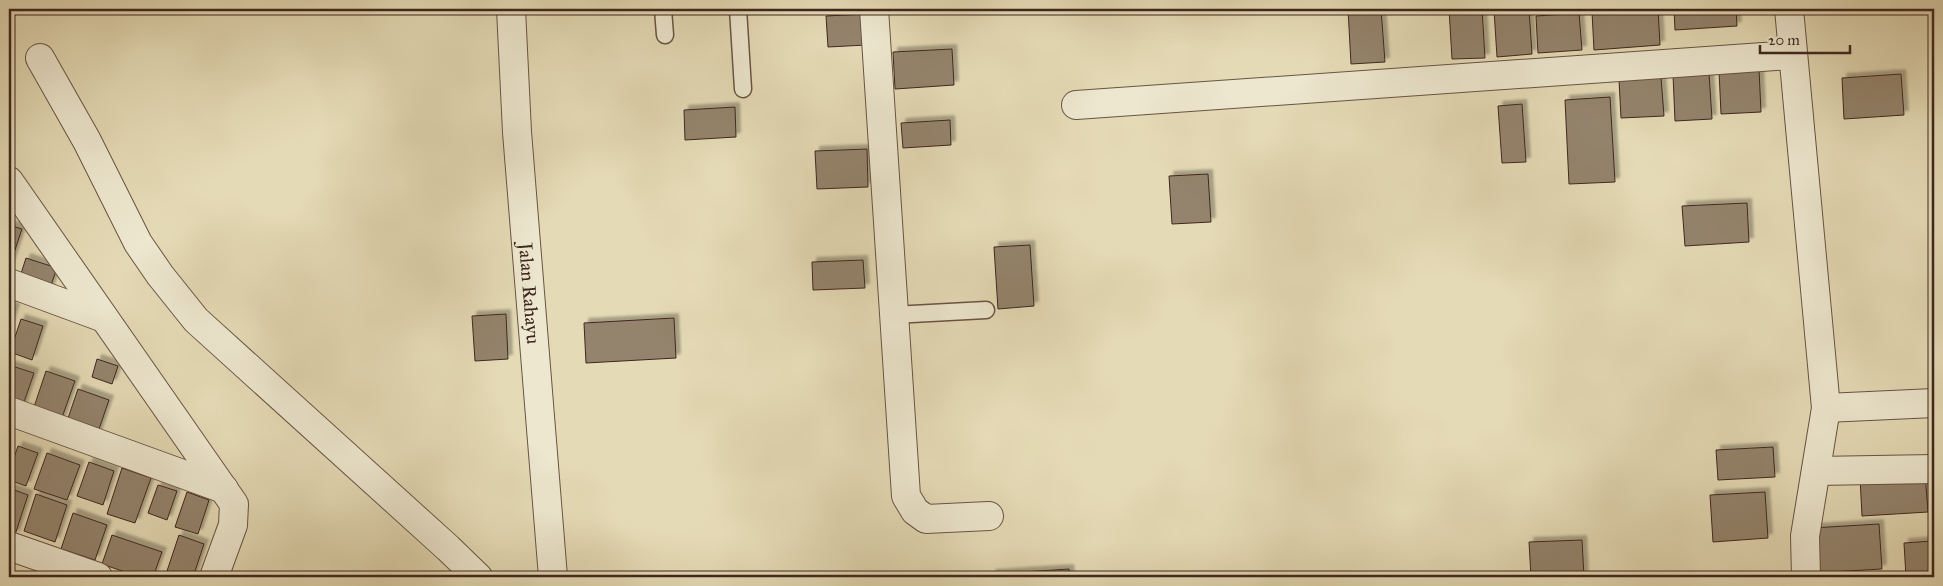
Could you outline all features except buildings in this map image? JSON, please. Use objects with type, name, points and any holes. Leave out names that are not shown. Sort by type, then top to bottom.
[{"type":"street","name":"Jalan Rahayu","points":[[512,9],[517,132],[554,577]]},
{"type":"street","points":[[874,9],[906,496],[915,511],[926,519],[989,516]]},
{"type":"street","points":[[1789,9],[1826,408],[1805,536],[1806,577]]},
{"type":"street","points":[[1076,105],[1792,55]]},
{"type":"street","points":[[40,58],[87,141],[138,243],[160,275],[196,320],[478,577]]},
{"type":"street","points":[[9,181],[234,504],[233,525],[214,577]]},
{"type":"street","points":[[9,283],[104,318]]},
{"type":"street","points":[[1826,408],[1934,403]]},
{"type":"street","points":[[9,411],[224,489]]},
{"type":"street","points":[[1816,471],[1934,469]]},
{"type":"street","points":[[9,546],[98,577]]},
{"type":"lane","points":[[663,9],[664,35]]},
{"type":"lane","points":[[738,9],[743,89]]},
{"type":"lane","points":[[893,315],[986,310]]}]
